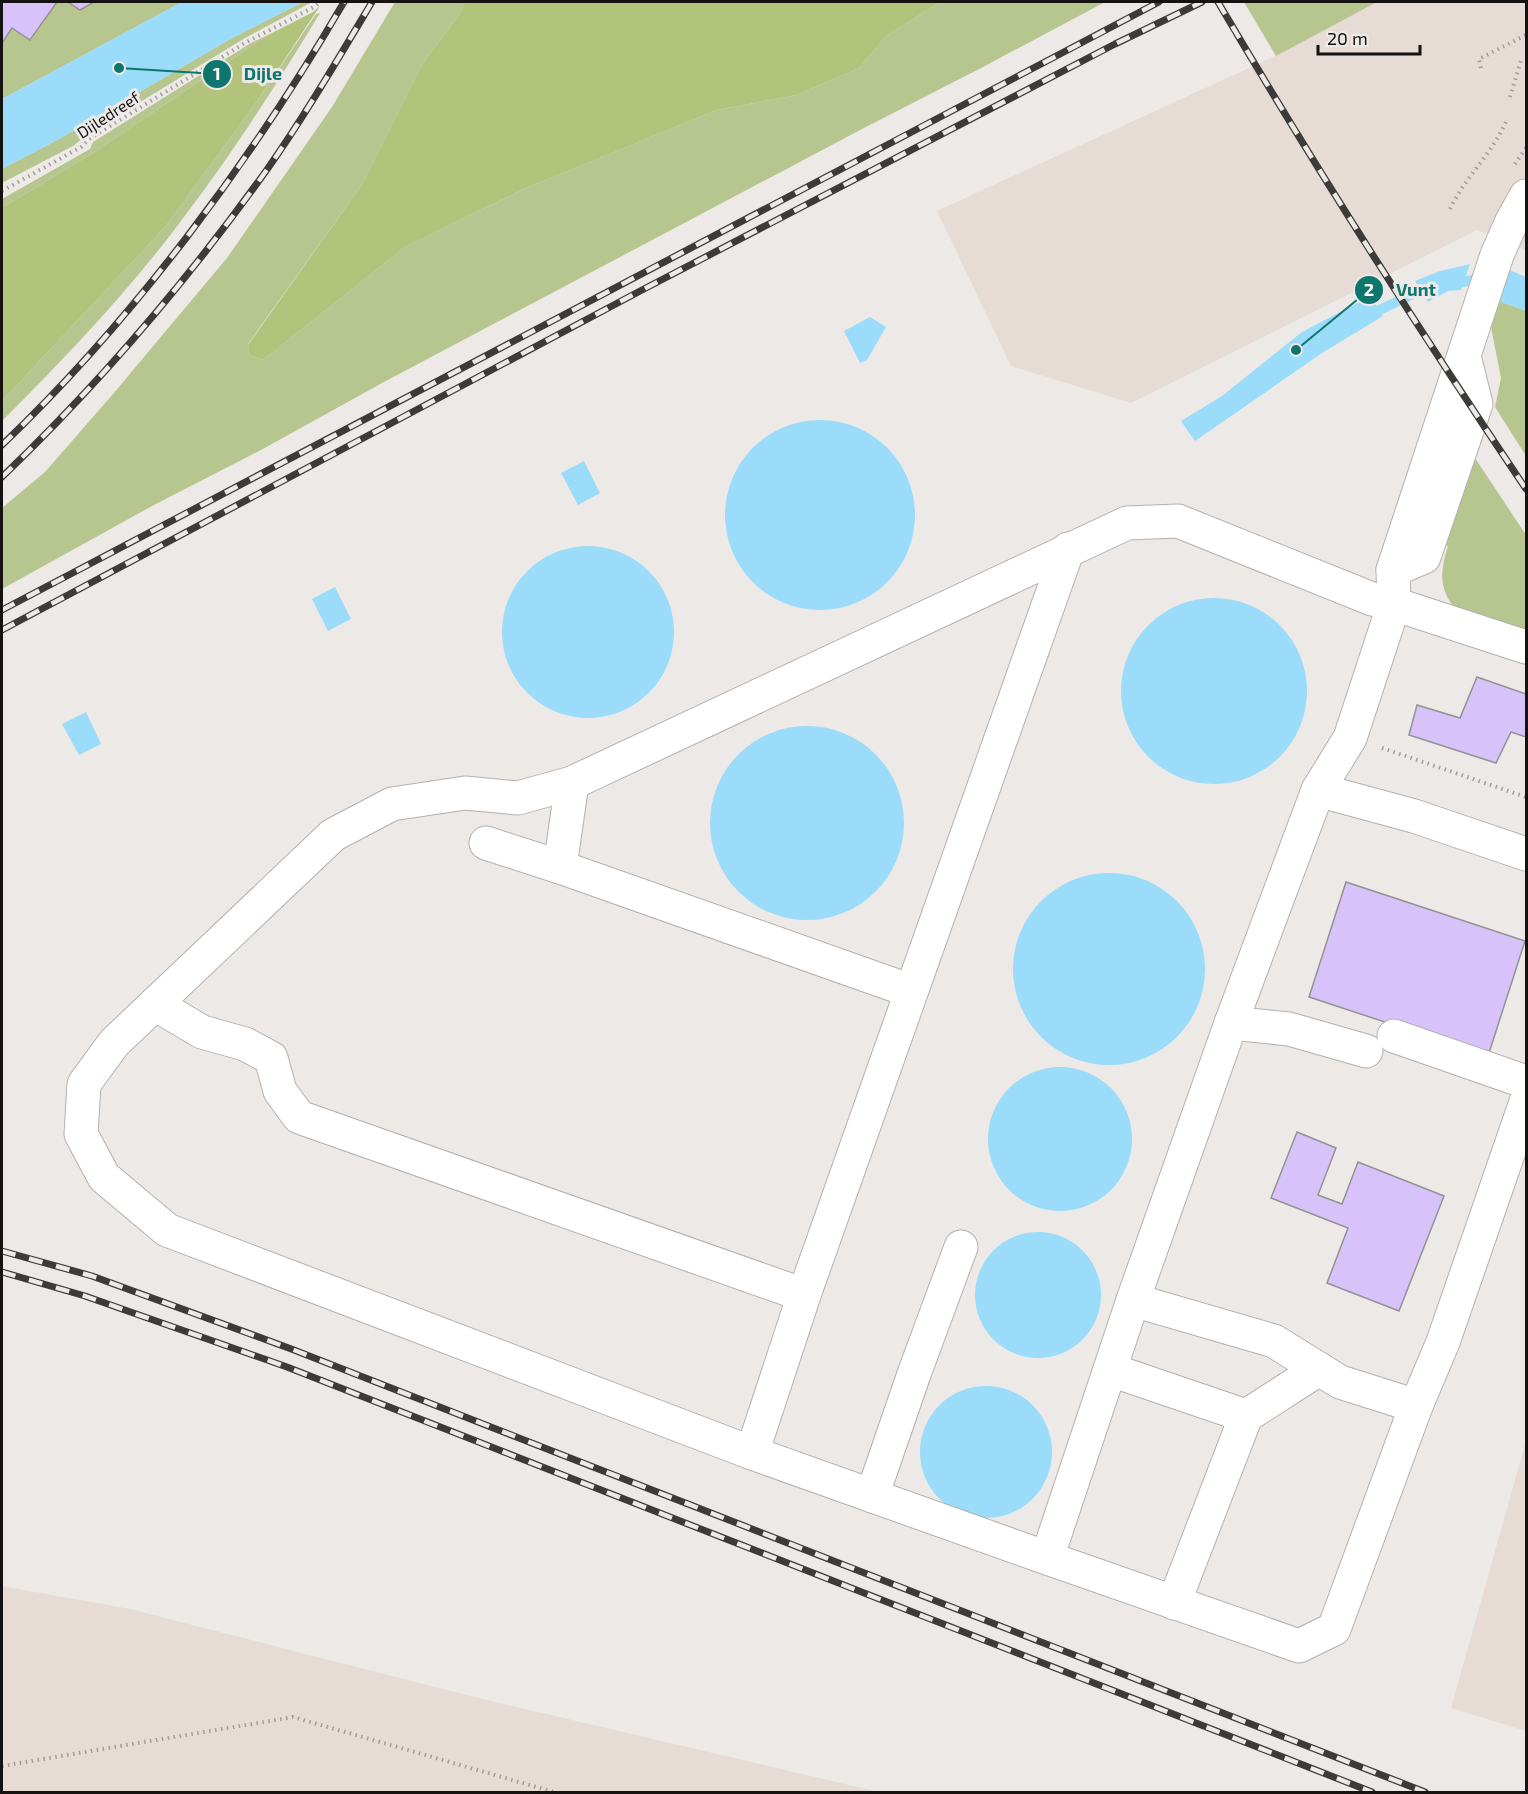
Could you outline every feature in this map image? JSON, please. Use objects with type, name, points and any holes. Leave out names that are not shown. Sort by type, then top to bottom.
[{"type":"lane","points":[[1047,1558],[1133,1299],[1231,1023],[1318,790],[1350,738],[1394,604],[1393,570],[1497,255],[1512,221],[1527,196]]},
{"type":"lane","points":[[1527,647],[1372,599],[1178,521],[1127,523],[572,783],[518,798],[465,793],[392,804],[333,835],[114,1043],[84,1084],[81,1134],[104,1177],[167,1230],[752,1453],[1299,1646],[1334,1629],[1416,1406],[1443,1342],[1527,1102]]},
{"type":"lane","points":[[752,1453],[804,1295],[1068,549]]},
{"type":"lane","points":[[560,867],[572,783]]},
{"type":"lane","points":[[1318,790],[1414,816],[1527,854]]},
{"type":"lane","points":[[486,843],[911,991]]},
{"type":"lane","points":[[155,1004],[202,1032],[245,1044],[271,1058],[280,1091],[300,1117],[804,1295]]},
{"type":"lane","points":[[1231,1023],[1289,1029],[1380,1044],[1527,1083]]},
{"type":"lane","points":[[872,1496],[961,1246]]},
{"type":"lane","points":[[1133,1299],[1274,1341],[1340,1382],[1416,1406]]},
{"type":"lane","points":[[1174,1603],[1246,1416],[1319,1369]]},
{"type":"lane","points":[[1111,1370],[1246,1416]]},
{"type":"path","name":"Dijledreef","points":[[2,191],[81,147],[89,139],[245,43],[320,2]]},
{"type":"path","points":[[1481,68],[1479,59],[1527,35]]},
{"type":"path","points":[[1510,97],[1522,57]]},
{"type":"path","points":[[1450,209],[1456,195],[1501,134],[1507,119]]},
{"type":"path","points":[[1380,747],[1527,797]]},
{"type":"path","points":[[2,1766],[293,1717],[554,1792]]},
{"type":"shaded area","points":[[1377,2],[1526,2],[1526,250],[1477,230],[1131,403],[1011,366],[937,211],[1275,56]]},
{"type":"shaded area","points":[[1526,1441],[1526,1731],[1451,1708]]},
{"type":"shaded area","points":[[2,1586],[130,1609],[478,1698],[879,1792],[2,1792]]},
{"type":"green space","points":[[57,2],[68,2],[80,10],[94,2],[182,2],[2,99],[2,43],[12,28],[31,40]]},
{"type":"green space","points":[[303,2],[312,2],[245,38],[91,132],[73,146],[2,183],[2,169],[59,139],[232,38]]},
{"type":"green space","points":[[395,2],[465,2],[459,15],[422,64],[361,186],[248,344],[249,355],[263,360],[405,247],[526,188],[717,110],[797,95],[859,68],[886,36],[940,2],[1105,2],[382,383],[2,589],[2,508],[45,472],[227,258],[332,107]]},
{"type":"green space","points":[[465,2],[940,2],[886,36],[859,68],[797,95],[717,110],[526,188],[405,247],[263,360],[249,355],[248,345],[361,186],[422,64],[459,15]]},
{"type":"green space","points":[[1244,2],[1377,2],[1276,56]]},
{"type":"green space","points":[[320,6],[253,107],[165,227],[2,401],[2,208],[93,153],[268,35],[313,12]]},
{"type":"green space","points":[[320,13],[236,144],[160,248],[95,324],[2,421],[2,401],[165,227],[253,107],[316,14]]},
{"type":"green space","points":[[268,35],[93,153],[2,208],[2,199],[90,149],[93,142],[251,43]]},
{"type":"green space","points":[[1499,301],[1526,311],[1526,456],[1495,407],[1501,378],[1489,317],[1494,319]]},
{"type":"green space","points":[[1471,452],[1526,535],[1526,634],[1457,611],[1446,595],[1442,572],[1448,546],[1442,543]]},
{"type":"water","points":[[182,2],[303,2],[232,38],[59,139],[2,169],[2,99]]},
{"type":"water","points":[[1470,264],[1461,290],[1448,291],[1428,302],[1415,281],[1440,271]]},
{"type":"water","points":[[1507,269],[1526,277],[1526,311],[1499,301]]},
{"type":"water","points":[[1371,296],[1383,316],[1322,353],[1195,441],[1181,421],[1222,396],[1302,332]]},
{"type":"water","points":[[870,317],[886,327],[867,360],[860,363],[844,331]]},
{"type":"water","points":[[829,420],[839,421],[865,431],[881,441],[894,454],[908,478],[914,496],[914,534],[908,552],[894,576],[881,589],[857,603],[839,609],[811,610],[801,609],[775,599],[759,589],[746,576],[732,552],[726,534],[725,506],[726,496],[736,470],[746,454],[759,441],[783,427],[801,421]]},
{"type":"water","points":[[584,461],[600,493],[578,505],[561,473]]},
{"type":"water","points":[[588,546],[605,547],[621,552],[636,560],[649,571],[660,584],[668,599],[673,615],[673,649],[668,665],[660,680],[649,693],[636,704],[621,712],[605,717],[588,718],[571,717],[555,712],[540,704],[527,693],[516,680],[508,665],[503,649],[502,632],[503,615],[508,599],[516,584],[527,571],[540,560],[555,552],[571,547]]},
{"type":"water","points":[[335,587],[351,619],[328,631],[312,599]]},
{"type":"water","points":[[1214,598],[1250,605],[1280,625],[1300,655],[1307,691],[1300,727],[1280,757],[1250,777],[1214,784],[1178,777],[1148,757],[1128,727],[1121,691],[1128,655],[1148,625],[1178,605]]},
{"type":"water","points":[[86,712],[101,744],[79,755],[62,724]]},
{"type":"water","points":[[797,726],[817,726],[853,737],[876,754],[888,769],[897,786],[904,813],[904,833],[897,860],[888,877],[876,892],[861,904],[844,913],[817,920],[797,920],[761,909],[732,885],[721,869],[714,851],[710,833],[710,813],[721,777],[745,748],[761,737],[779,730]]},
{"type":"water","points":[[1118,873],[1128,874],[1154,884],[1170,894],[1184,908],[1198,932],[1204,950],[1204,988],[1198,1006],[1184,1030],[1170,1044],[1146,1058],[1128,1064],[1100,1065],[1090,1064],[1064,1054],[1048,1044],[1034,1030],[1020,1006],[1014,988],[1013,960],[1014,950],[1024,924],[1034,908],[1048,894],[1072,880],[1090,874]]},
{"type":"water","points":[[1060,1067],[1087,1073],[1111,1088],[1126,1112],[1132,1139],[1126,1166],[1111,1190],[1087,1205],[1060,1211],[1033,1205],[1009,1190],[994,1166],[988,1139],[994,1112],[1009,1088],[1033,1073]]},
{"type":"water","points":[[1038,1232],[1062,1237],[1082,1251],[1096,1271],[1101,1295],[1096,1319],[1082,1339],[1062,1353],[1038,1358],[1014,1353],[994,1339],[980,1319],[975,1295],[980,1271],[994,1251],[1014,1237]]},
{"type":"water","points":[[986,1386],[1011,1391],[1033,1405],[1047,1427],[1052,1452],[1047,1477],[1033,1499],[1011,1513],[986,1518],[961,1513],[939,1499],[925,1477],[920,1452],[925,1427],[939,1405],[961,1391]]},
{"type":"building","points":[[2,2],[57,2],[30,40],[12,28],[2,43]]},
{"type":"building","points":[[68,2],[94,2],[80,10]]},
{"type":"building","points":[[1477,677],[1526,694],[1526,737],[1511,732],[1496,763],[1409,735],[1417,705],[1460,718]]},
{"type":"building","points":[[1346,882],[1525,941],[1488,1056],[1309,997]]},
{"type":"building","points":[[1297,1132],[1336,1148],[1318,1195],[1342,1204],[1358,1162],[1444,1196],[1399,1311],[1327,1283],[1348,1228],[1271,1198]]},
{"type":"waterway","points":[[1451,285],[1485,277]]},
{"type":"waterway","points":[[1367,316],[1415,293],[1436,288]]},
{"type":"railway","points":[[2,445],[98,345],[188,236],[270,120],[344,2]]},
{"type":"railway","points":[[2,477],[107,368],[205,252],[280,151],[372,2]]},
{"type":"railway","points":[[2,610],[1159,2]]},
{"type":"railway","points":[[2,630],[642,290],[1115,44],[1202,2]]},
{"type":"railway","points":[[1218,2],[1368,248],[1526,489]]},
{"type":"railway","points":[[2,1251],[92,1276],[294,1350],[1425,1792]]},
{"type":"railway","points":[[2,1272],[85,1296],[287,1367],[1372,1792]]},
{"type":"place","name":"Dijle","points":[[119,68]]},
{"type":"place","name":"Vunt","points":[[1296,350]]}]
